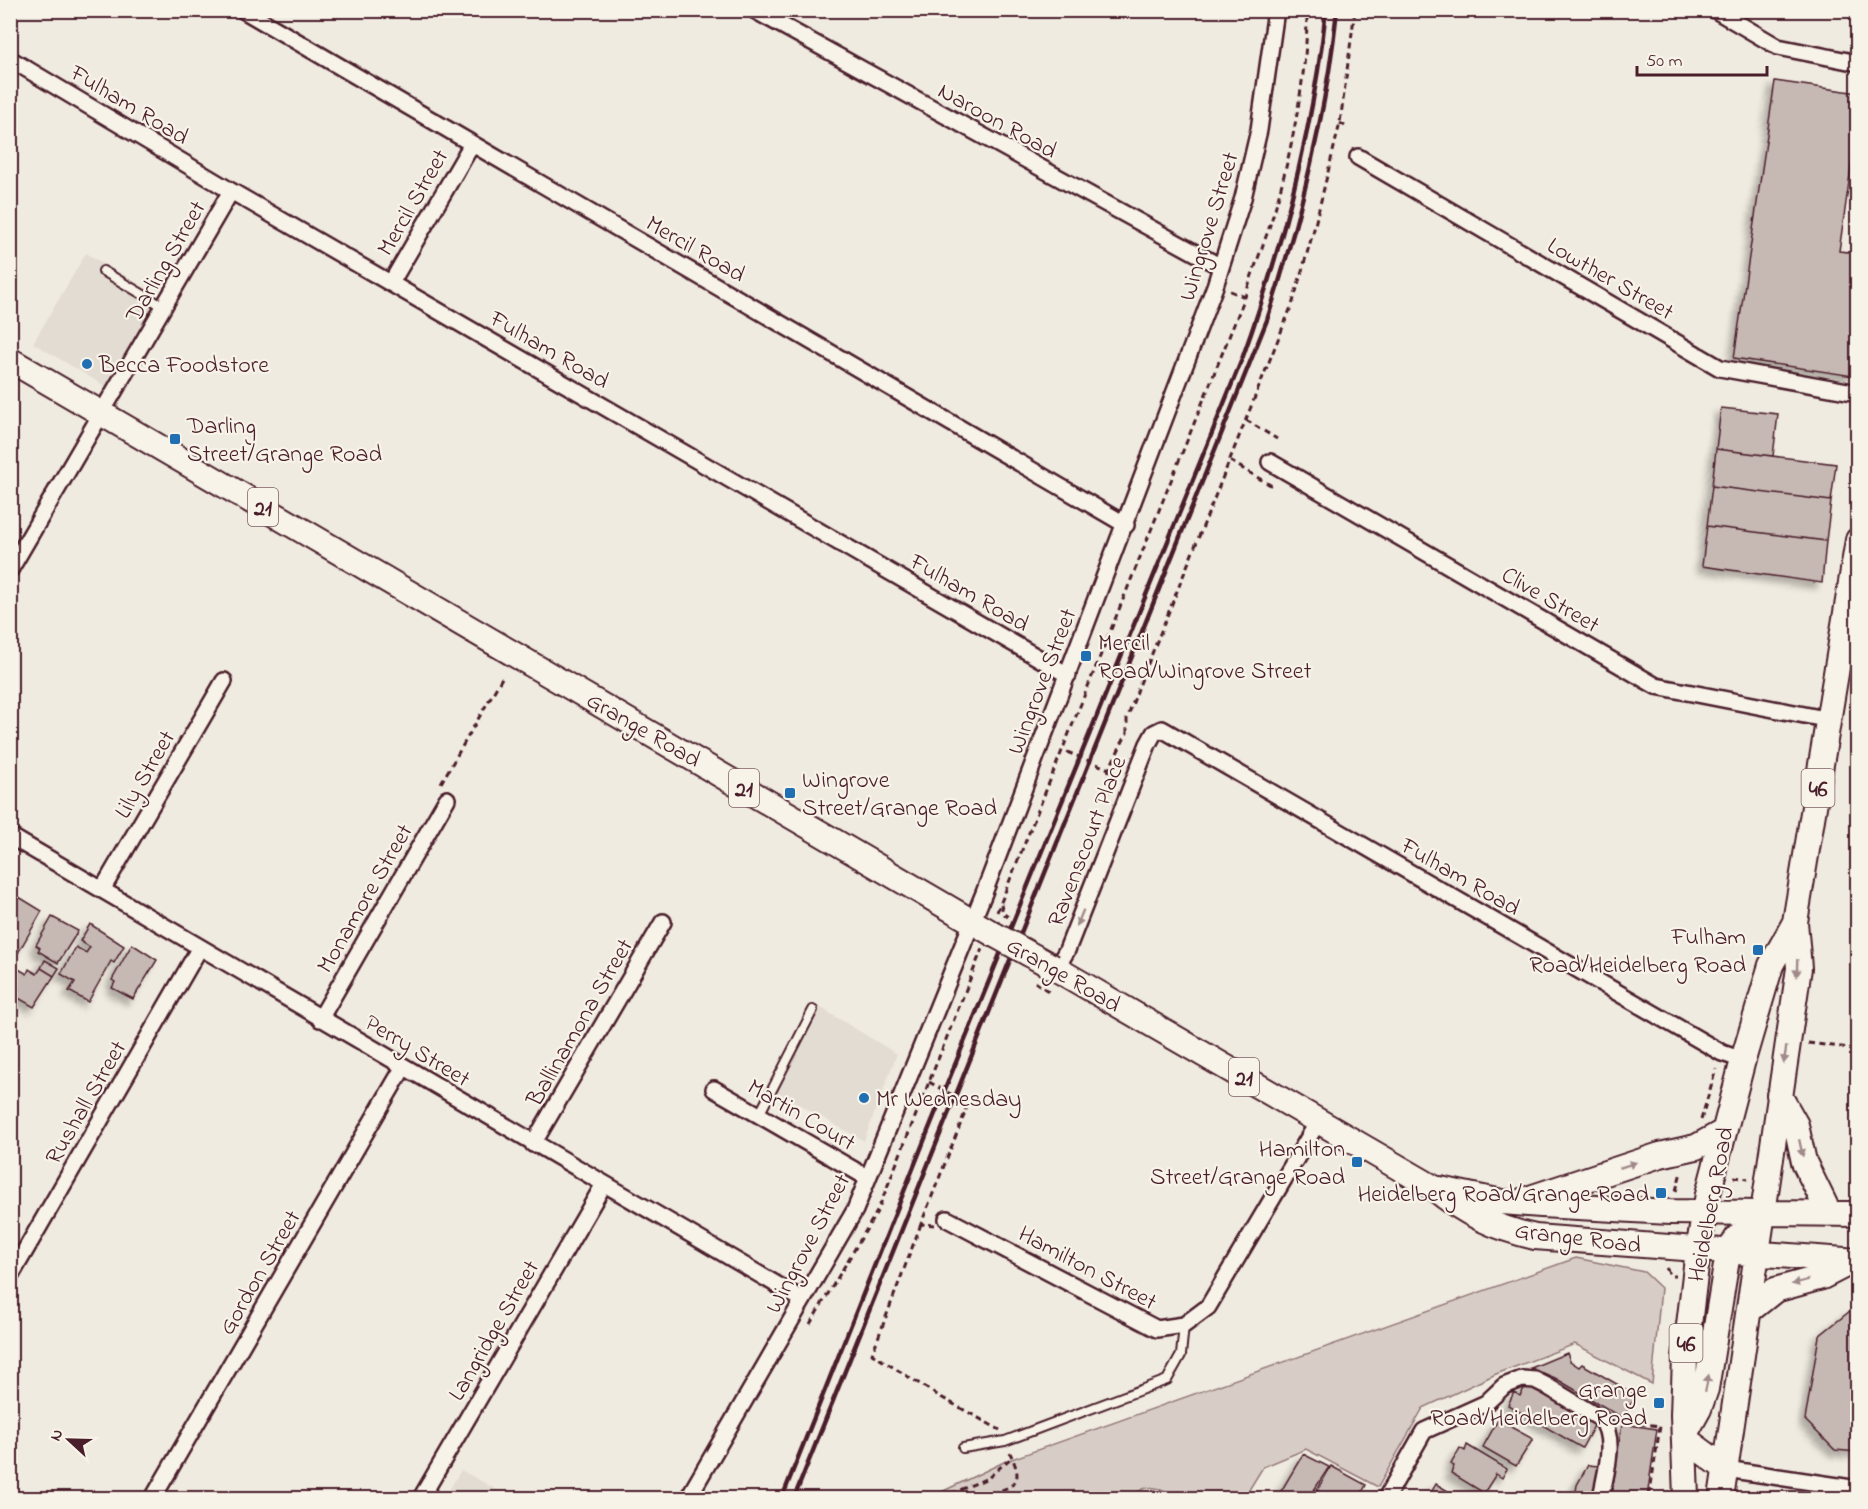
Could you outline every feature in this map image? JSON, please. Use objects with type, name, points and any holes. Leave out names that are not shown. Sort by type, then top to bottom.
[{"type":"main road","name":"Grange Road","points":[[10,360],[986,936],[1054,968],[1319,1120],[1434,1188],[1473,1217],[1535,1237],[1698,1250]]},
{"type":"main road","name":"Heidelberg Road","points":[[1721,1498],[1719,1466],[1750,1310],[1762,1211],[1799,968],[1795,922],[1855,574],[1857,540]]},
{"type":"main road","name":"Heidelberg Road","points":[[1686,1498],[1685,1358],[1698,1250],[1723,1132],[1732,1057],[1772,965],[1795,922]]},
{"type":"main road","points":[[1779,1095],[1796,1125],[1804,1162],[1829,1213]]},
{"type":"main road","points":[[1513,1204],[1648,1158],[1682,1161],[1723,1132]]},
{"type":"main road","name":"Grange Road","points":[[1434,1188],[1513,1204],[1705,1211]]},
{"type":"main road","name":"21","points":[[1705,1211],[1857,1214]]},
{"type":"main road","points":[[1706,1498],[1719,1466],[1684,1437],[1699,1409],[1706,1389],[1728,1253],[1737,1238],[1762,1211]]},
{"type":"main road","name":"21","points":[[1698,1250],[1855,1261]]},
{"type":"main road","points":[[1750,1310],[1775,1290],[1822,1277],[1855,1261]]},
{"type":"street","name":"Mercil Road","points":[[243,10],[1126,525]]},
{"type":"street","name":"Naroon Road","points":[[754,10],[1221,267]]},
{"type":"street","points":[[1261,10],[1276,15]]},
{"type":"street","points":[[1715,10],[1778,47],[1857,63]]},
{"type":"street","name":"Wingrove Street","points":[[688,1498],[855,1210],[868,1178],[986,936],[1068,675],[1221,267],[1243,198],[1259,130],[1276,15]]},
{"type":"street","name":"Fulham Road","points":[[10,59],[231,191],[1068,675]]},
{"type":"street","name":"Mercil Street","points":[[391,283],[472,144]]},
{"type":"street","name":"Lowther Street","points":[[1358,157],[1720,368],[1857,393]]},
{"type":"street","name":"Darling Street","points":[[10,570],[231,191]]},
{"type":"street","name":"Clive Street","points":[[1270,462],[1656,686],[1830,720]]},
{"type":"street","name":"Lily Street","points":[[102,890],[224,681]]},
{"type":"street","name":"Fulham Road","points":[[1158,731],[1167,730],[1732,1057]]},
{"type":"street","name":"Ravenscourt Place","points":[[1054,968],[1067,950],[1148,744],[1158,731]]},
{"type":"street","name":"Monamore Street","points":[[320,1018],[443,794]]},
{"type":"street","name":"Perry Street","points":[[10,837],[803,1300]]},
{"type":"street","name":"Ballinamona Street","points":[[533,1144],[663,922]]},
{"type":"street","name":"Rushall Street","points":[[10,1277],[199,949]]},
{"type":"street","name":"Gordon Street","points":[[153,1498],[403,1068]]},
{"type":"street","name":"Martin Court","points":[[714,1089],[868,1178]]},
{"type":"street","name":"Hamilton Street","points":[[947,1219],[1157,1329],[1184,1325],[1208,1307],[1319,1120]]},
{"type":"street","name":"Langridge Street","points":[[421,1498],[604,1184]]},
{"type":"street","points":[[1386,1498],[1424,1431],[1486,1403],[1504,1386],[1522,1379],[1534,1380],[1601,1419],[1606,1425],[1609,1444],[1602,1498]]},
{"type":"street","points":[[1719,1466],[1857,1489]]},
{"type":"lane","points":[[103,271],[164,307]]},
{"type":"lane","points":[[759,1115],[813,1010]]},
{"type":"lane","points":[[963,1448],[1005,1441],[1167,1380],[1181,1355],[1184,1325]]},
{"type":"path","points":[[810,1324],[878,1210],[986,936],[1245,297],[1269,227],[1287,161],[1307,38],[1306,10]]},
{"type":"path","points":[[1107,784],[1108,769],[1127,733],[1127,719],[1139,686],[1293,302],[1340,123],[1355,10]]},
{"type":"path","points":[[1340,123],[1345,126]]},
{"type":"path","points":[[1246,420],[1277,439]]},
{"type":"path","points":[[1230,461],[1272,486]]},
{"type":"path","points":[[443,794],[503,676]]},
{"type":"path","points":[[1062,750],[1108,769]]},
{"type":"path","points":[[980,956],[986,936]]},
{"type":"path","points":[[1808,1043],[1857,1049]]},
{"type":"path","points":[[1694,1127],[1703,1116],[1732,1057]]},
{"type":"path","points":[[929,1082],[963,1101],[966,1110],[872,1354],[939,1396],[1000,1429],[1019,1471],[1018,1479],[1013,1485],[982,1498]]},
{"type":"path","points":[[921,1224],[928,1227],[947,1219]]},
{"type":"path","points":[[1619,1421],[1660,1426],[1649,1498]]},
{"type":"path","points":[[941,1498],[988,1478],[1012,1457]]},
{"type":"shaded area","points":[[86,253],[160,297],[106,387],[33,343]]},
{"type":"shaded area","points":[[818,1006],[897,1054],[864,1141],[775,1091]]},
{"type":"shaded area","points":[[1576,1258],[1644,1272],[1661,1288],[1652,1384],[1575,1344],[1496,1374],[1423,1408],[1378,1487],[1306,1449],[1263,1467],[1244,1498],[1200,1500],[1151,1487],[1144,1488],[1132,1498],[929,1498],[1006,1461]]},
{"type":"shaded area","points":[[461,1470],[512,1498],[444,1498]]},
{"type":"building","points":[[1775,81],[1858,93],[1858,162],[1852,161],[1839,251],[1858,253],[1858,347],[1853,376],[1734,358]]},
{"type":"building","points":[[1721,408],[1778,414],[1773,456],[1716,449]]},
{"type":"building","points":[[1716,449],[1836,464],[1831,501],[1712,486]]},
{"type":"building","points":[[1712,486],[1831,501],[1826,541],[1707,526]]},
{"type":"building","points":[[1707,526],[1826,541],[1822,583],[1702,566]]},
{"type":"building","points":[[19,897],[42,911],[10,967],[10,907]]},
{"type":"building","points":[[52,917],[78,931],[58,963],[38,951],[40,948],[36,945]]},
{"type":"building","points":[[90,924],[124,946],[114,963],[111,961],[88,1002],[69,991],[75,982],[61,974],[76,947],[86,953],[90,947],[80,941]]},
{"type":"building","points":[[132,944],[157,960],[133,999],[112,988],[115,982],[112,980]]},
{"type":"building","points":[[45,960],[59,968],[54,976],[41,968]]},
{"type":"building","points":[[15,967],[27,974],[29,969],[37,974],[41,968],[54,976],[34,1007],[15,996],[19,989],[10,984],[10,975]]},
{"type":"building","points":[[1850,1311],[1858,1312],[1858,1452],[1835,1450],[1805,1420],[1819,1336]]},
{"type":"building","points":[[1567,1353],[1570,1361],[1579,1367],[1582,1364],[1636,1395],[1623,1418],[1555,1378],[1531,1368]]},
{"type":"building","points":[[1526,1385],[1596,1422],[1582,1448],[1508,1405],[1514,1392],[1520,1396]]},
{"type":"building","points":[[1498,1420],[1533,1439],[1516,1466],[1483,1447]]},
{"type":"building","points":[[1622,1424],[1657,1429],[1647,1497],[1612,1492]]},
{"type":"building","points":[[1467,1445],[1507,1469],[1502,1478],[1496,1474],[1484,1493],[1451,1473],[1454,1466],[1451,1464],[1460,1448],[1465,1451]]},
{"type":"building","points":[[1303,1454],[1329,1467],[1309,1498],[1277,1498]]},
{"type":"building","points":[[1588,1465],[1599,1466],[1595,1498],[1575,1498],[1577,1485]]},
{"type":"building","points":[[1331,1466],[1366,1485],[1359,1498],[1330,1498],[1317,1491]]},
{"type":"building","points":[[1436,1484],[1460,1498],[1428,1498]]},
{"type":"railway","points":[[782,1498],[928,1131],[1242,359],[1271,273],[1305,144],[1326,10]]},
{"type":"railway","points":[[794,1498],[1267,320],[1301,206],[1319,128],[1337,10]]},
{"type":"place","name":"Becca Foodstore","points":[[87,364]]},
{"type":"place","name":"Darling Street/Grange Road","points":[[175,439]]},
{"type":"place","name":"Mercil Road/Wingrove Street","points":[[1086,656]]},
{"type":"place","name":"Wingrove Street/Grange Road","points":[[790,793]]},
{"type":"place","name":"Fulham Road/Heidelberg Road","points":[[1758,950]]},
{"type":"place","name":"Mr Wednesday","points":[[864,1098]]},
{"type":"place","name":"Hamilton Street/Grange Road","points":[[1357,1162]]},
{"type":"place","name":"Heidelberg Road/Grange Road","points":[[1661,1193]]},
{"type":"place","name":"Grange Road/Heidelberg Road","points":[[1659,1403]]}]
